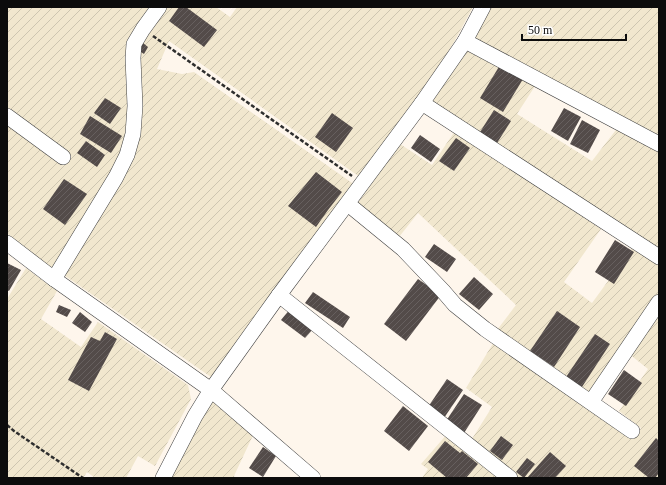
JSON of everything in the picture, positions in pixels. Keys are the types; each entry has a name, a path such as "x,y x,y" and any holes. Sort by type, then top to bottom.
{"street":[{"path":"54,279 116,177 127,156 133,134 135,106 133,58 134,44 159,7"},
{"path":"163,478 195,416 211,390 279,295 422,103 465,41 483,7"},
{"path":"465,41 659,144"},
{"path":"422,103 659,257"},
{"path":"7,116 63,157"},
{"path":"348,204 403,249 455,305 484,329 632,431"},
{"path":"7,244 211,390 313,478"},
{"path":"279,295 506,477"},
{"path":"591,402 659,302"}],"path":[{"path":"143,29 362,184"},
{"path":"7,425 83,478"}],"shaded area":[{"path":"7,7 216,7 230,17 237,7 473,7 454,42 419,99 361,178 169,41 157,69 182,74 194,72 355,185 211,377 64,275 116,168 53,273 7,233"},
{"path":"490,7 659,7 659,137 487,46 474,37"},
{"path":"466,46 537,83 517,114 592,161 619,126 659,147 659,251 431,104"},
{"path":"455,131 601,229 564,282 592,303 633,247 659,264 659,478 517,478 470,442 492,407 466,388 495,340 634,437 641,428 619,411 648,369 628,353 596,398 554,367 497,330 516,305 418,213 399,237 357,204 400,144 432,165"},
{"path":"26,268 57,291 41,319 81,347 98,322 188,385 191,399 155,466 138,456 126,478 95,478 87,472 83,478 7,478 7,299"},
{"path":"214,396 255,431 234,476 235,478 167,478"},
{"path":"448,433 504,478 422,478 428,469 421,464"}],"building":[{"path":"179,7 186,7 217,30 204,47 169,21"},
{"path":"143,43 148,47 144,54 138,50"},
{"path":"500,65 523,79 503,112 480,98"},
{"path":"105,98 121,108 110,124 94,113"},
{"path":"564,108 581,117 568,141 551,131"},
{"path":"494,110 511,121 497,143 480,132"},
{"path":"332,113 353,128 336,152 315,137"},
{"path":"90,116 122,136 111,153 80,134"},
{"path":"582,120 600,130 588,153 570,144"},
{"path":"420,135 440,149 431,162 411,148"},
{"path":"456,138 470,148 454,171 439,161"},
{"path":"86,141 105,155 97,167 77,153"},
{"path":"316,172 342,192 316,227 288,206"},
{"path":"64,179 87,194 65,225 43,209"},
{"path":"615,240 634,252 614,284 595,272"},
{"path":"434,244 456,259 447,272 425,257"},
{"path":"7,263 21,270 9,291 7,290"},
{"path":"474,277 493,294 479,310 459,294"},
{"path":"418,279 441,295 406,341 384,324"},
{"path":"313,292 350,317 343,328 305,303"},
{"path":"59,305 71,310 67,317 56,312"},
{"path":"290,309 314,328 305,338 281,320"},
{"path":"557,311 580,327 554,367 530,351"},
{"path":"80,312 92,322 85,332 72,323"},
{"path":"105,332 117,339 89,391 68,380 91,337 100,341"},
{"path":"595,334 610,344 580,390 564,380"},
{"path":"624,370 642,383 626,406 608,394"},
{"path":"447,379 463,390 444,418 428,407"},
{"path":"464,394 482,405 464,433 446,421"},
{"path":"403,406 428,426 409,451 384,431"},
{"path":"501,436 513,445 502,460 490,451"},
{"path":"656,438 659,441 659,473 655,478 649,478 634,466"},
{"path":"445,441 460,453 462,451 478,464 466,478 447,478 428,462"},
{"path":"263,447 276,456 263,477 249,468"},
{"path":"550,452 566,466 555,478 527,478"},
{"path":"527,458 535,464 524,478 516,472"}]}
